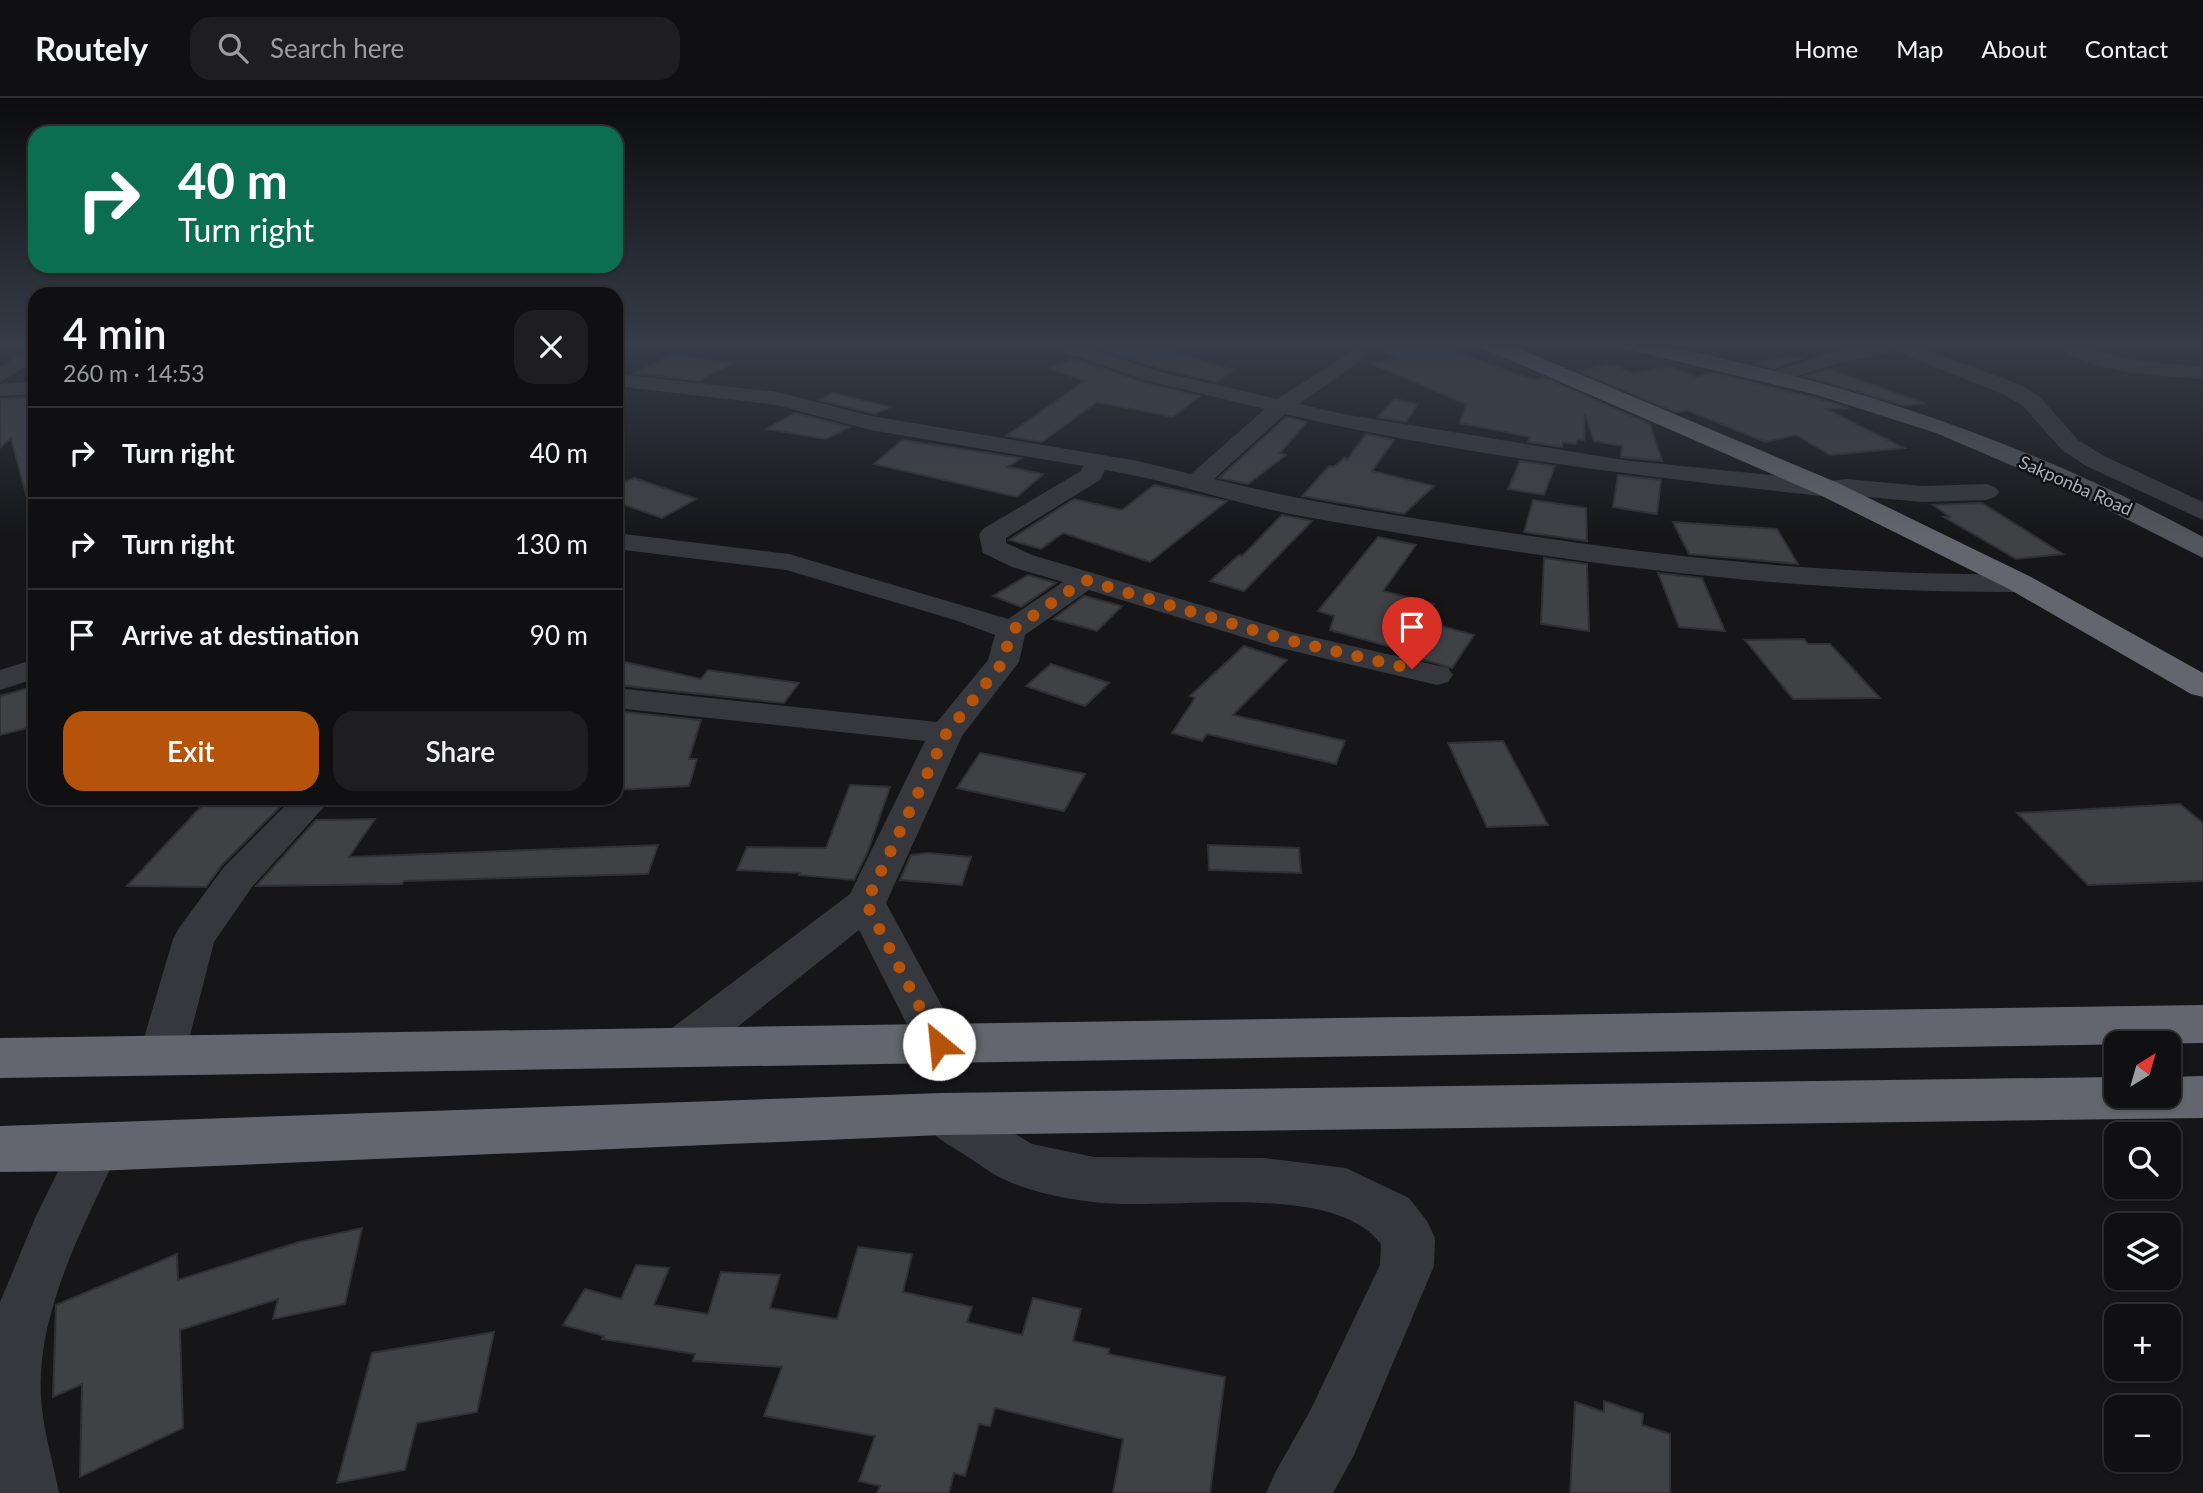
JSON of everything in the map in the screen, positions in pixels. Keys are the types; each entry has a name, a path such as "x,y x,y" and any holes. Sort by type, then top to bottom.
{"highway":[{"path":"1637,407 1829,489 2020,583 2203,687"},
{"path":"0,1058 2203,1024"},
{"path":"0,1149 95,1148 942,1114 2203,1097"}],"main road":[{"name":"Sakponba Road","path":"1871,407 1942,428 2137,512 2203,549"}],"street":[{"path":"809,407 871,423 1097,461 1198,482 1303,509 1640,562 1772,576 1918,584 2020,583"},
{"path":"1198,482 1280,407"},
{"path":"1280,407 1343,421 1623,467 1829,489 1846,487 1891,493 1986,492"},
{"path":"2036,407 2070,445 2095,461 2203,512"},
{"path":"1097,461 1091,475 992,535 993,547 1022,561 1283,639 1437,675"},
{"path":"1862,506 1891,493"},
{"path":"2137,512 2203,524"},
{"path":"623,542 789,562 966,614 1011,631"},
{"path":"680,1047 866,903 946,734 1003,662 1011,631 1085,580"},
{"path":"0,680 28,671"},
{"path":"623,699 894,726 946,734"},
{"path":"162,1055 194,939 238,877 307,805"},
{"path":"866,903 939,1044"},
{"path":"942,1114 1021,1164 1094,1180 1264,1181 1346,1191 1390,1215 1408,1238 1407,1266 1332,1433 1298,1493"},
{"path":"27,1493 10,1387 25,1312 53,1237 95,1148"}],"building":[{"path":"0,407 28,407 28,498 11,438 0,448"},
{"path":"847,407 890,407 875,414"},
{"path":"1048,407 1090,407 1042,442 1006,436"},
{"path":"1123,407 1186,407 1173,417"},
{"path":"1387,407 1416,407 1406,422 1378,417"},
{"path":"1465,407 1611,407 1650,424 1662,461 1621,457 1622,446 1594,441 1585,414 1584,440 1578,439 1576,444 1563,442 1562,447 1528,442 1530,437 1460,423"},
{"path":"1663,407 1846,407 1849,408 1826,409 1904,448 1830,455 1796,435 1765,442 1687,410 1675,412"},
{"path":"795,413 850,427 826,439 766,429"},
{"path":"1286,417 1307,422 1280,453 1286,455 1248,484 1219,478"},
{"path":"1366,434 1394,440 1372,471 1434,486 1404,514 1302,496 1329,466 1334,467 1345,457 1347,460"},
{"path":"902,440 1021,458 1008,467 1043,474 1017,497 874,464"},
{"path":"1520,461 1555,466 1544,495 1508,489"},
{"path":"1618,475 1661,480 1657,514 1613,507"},
{"path":"634,478 696,499 662,518 623,504 623,483"},
{"path":"1154,485 1227,501 1150,562 1063,533 1041,549 1009,540 1074,499 1122,510"},
{"path":"1533,500 1586,508 1587,541 1524,532"},
{"path":"1982,503 2063,554 2016,559 1944,517 1950,517 1933,505"},
{"path":"1282,515 1312,521 1244,591 1210,581 1239,555 1242,556"},
{"path":"1673,522 1777,529 1798,564 1689,554"},
{"path":"1378,537 1416,545 1383,591 1434,604 1423,621 1474,635 1452,668 1417,658 1420,655 1330,630 1334,616 1318,611"},
{"path":"1544,558 1587,564 1589,631 1541,624"},
{"path":"1658,573 1702,578 1725,631 1679,627"},
{"path":"1028,575 1056,583 1021,607 993,596"},
{"path":"1084,596 1122,606 1097,631 1053,619"},
{"path":"1804,639 1808,644 1830,644 1880,698 1793,699 1745,640"},
{"path":"1244,646 1287,660 1233,715 1345,741 1336,764 1207,734 1202,741 1172,733 1195,698 1190,696"},
{"path":"623,662 701,679 708,670 799,683 784,703 623,686"},
{"path":"1051,664 1109,683 1085,706 1026,686"},
{"path":"28,688 28,728 0,735 0,696"},
{"path":"623,712 701,720 689,759 697,759 689,786 623,790"},
{"path":"1503,741 1548,825 1487,827 1448,743"},
{"path":"980,753 1085,774 1064,811 957,788"},
{"path":"850,785 890,787 868,851 854,880 799,875 800,873 737,870 747,847 826,848"},
{"path":"2180,804 2203,823 2203,881 2088,885 2017,813"},
{"path":"202,805 282,805 222,865 206,887 127,886"},
{"path":"375,819 349,857 658,845 648,874 404,881 402,884 256,886 316,820"},
{"path":"1208,845 1299,848 1301,873 1209,870"},
{"path":"928,853 971,857 962,885 900,880 911,855"},
{"path":"362,1228 345,1304 273,1319 278,1299 180,1330 183,1428 80,1477 82,1384 53,1397 56,1305 177,1254 178,1280 299,1242"},
{"path":"858,1247 912,1254 903,1292 972,1307 967,1322 1022,1335 1033,1298 1081,1309 1073,1341 1109,1349 1108,1354 1225,1377 1210,1493 1113,1493 1123,1439 995,1408 990,1426 979,1424 965,1476 954,1473 949,1493 877,1493 880,1486 859,1481 875,1436 764,1416 782,1367 693,1361 695,1354 602,1339 604,1336 563,1325 585,1289 621,1299 636,1265 669,1268 654,1305 708,1314 721,1272 780,1275 770,1308 837,1319"},
{"path":"494,1332 477,1412 417,1423 405,1470 337,1483 372,1353"},
{"path":"1604,1401 1643,1414 1642,1425 1670,1434 1670,1493 1570,1493 1575,1402 1604,1412"}],"route":[{"path":"939,1044 866,903 946,734 1003,662 1011,631 1085,580 1283,639 1412,669"}]}
